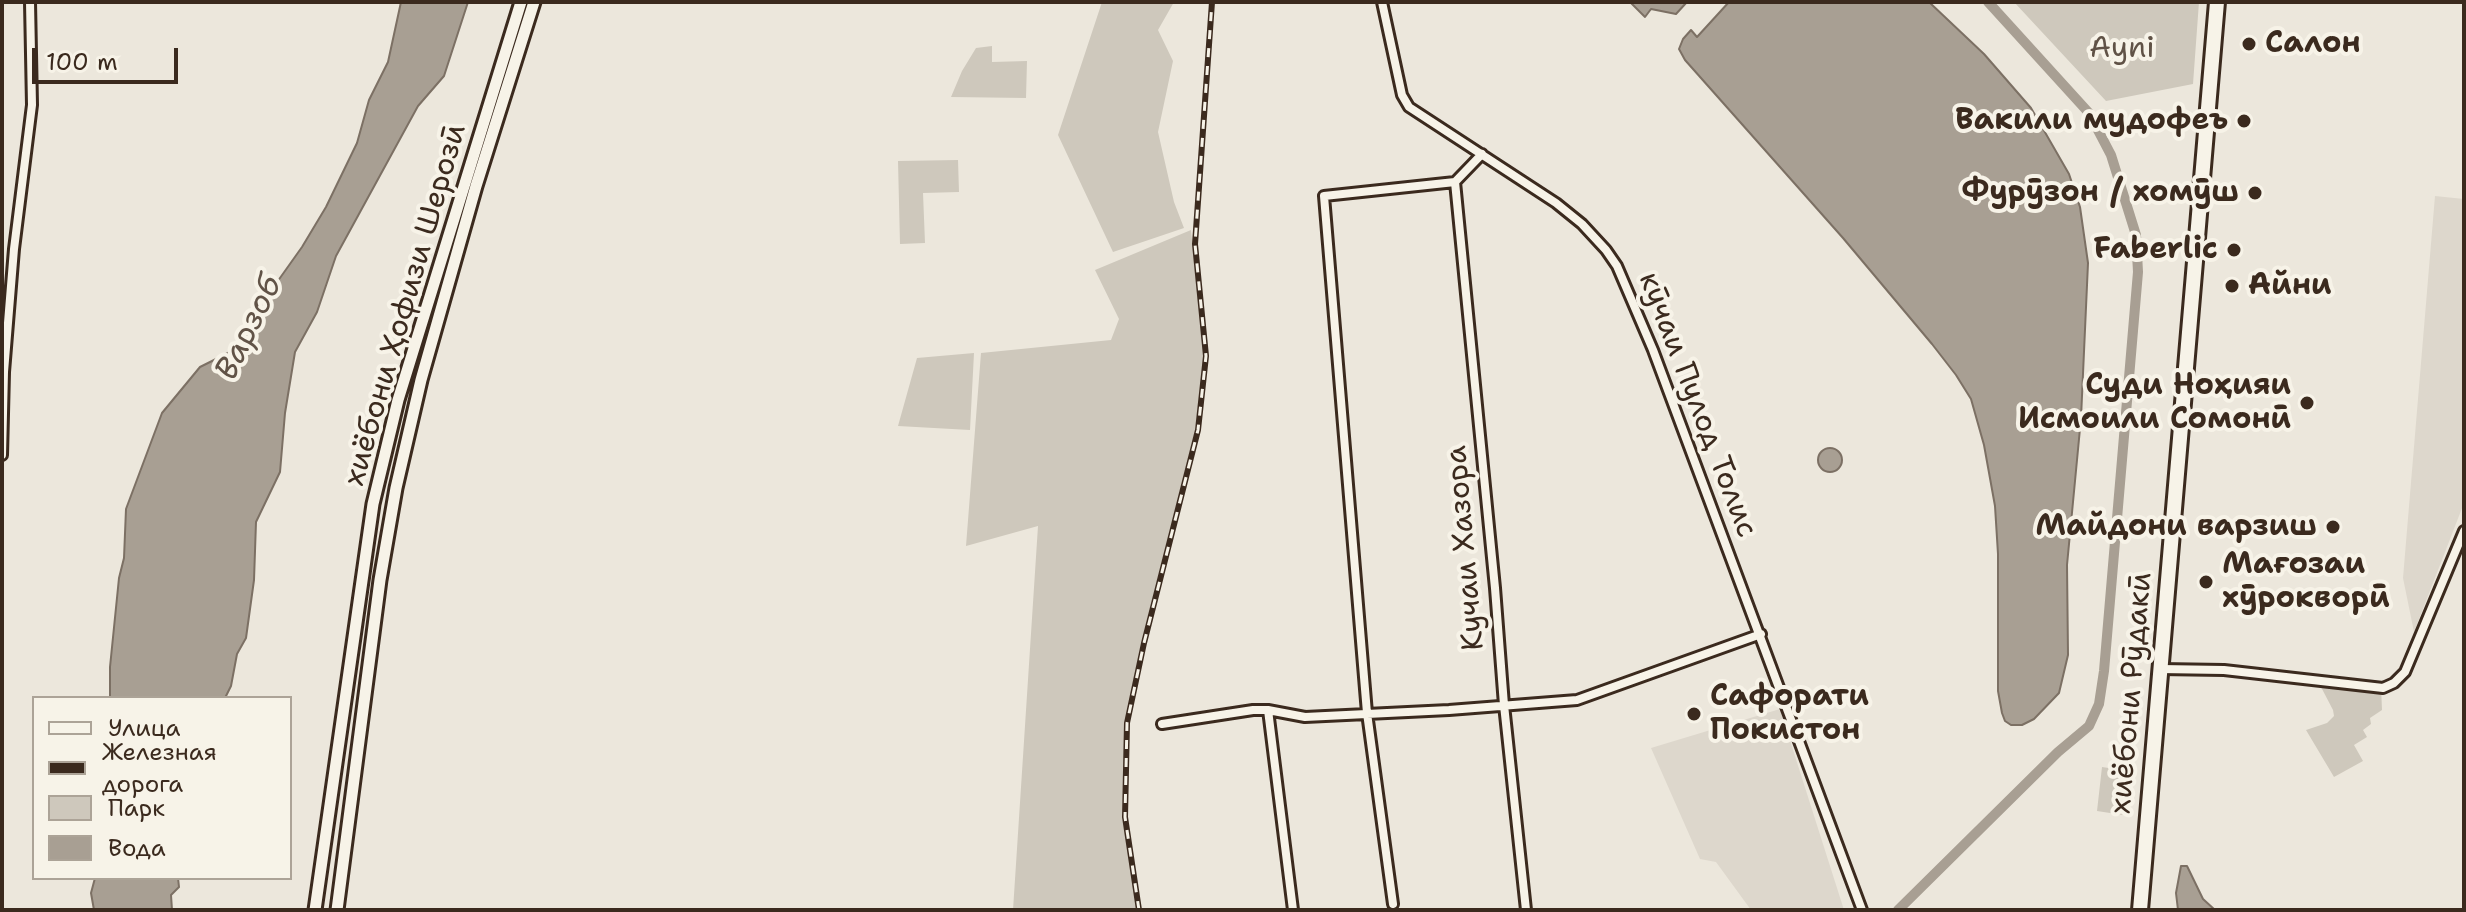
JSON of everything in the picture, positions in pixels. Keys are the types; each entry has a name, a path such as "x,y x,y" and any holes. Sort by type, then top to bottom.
{"highway":[{"name":"хиёбони Рӯдакӣ","path":"2140,910 2217,2"}],"main road":[{"name":"хиёбони Ҳофизи Шерозӣ","path":"315,910 373,504 407,370 521,2"},
{"name":"хиёбони Ҳофизи Шерозӣ","path":"337,910 380,580 396,488 421,380 476,186 534,2"}],"street":[{"path":"2,455 4,372 14,249 32,105 30,2"},
{"name":"кӯчаи Пулод Толис","path":"1382,2 1402,95 1409,107 1556,203 1582,224 1617,266 1651,346 1761,634 1861,908"},
{"path":"1393,904 1367,713 1324,196 1455,182 1482,154"},
{"name":"Кучаи Хазора","path":"1455,182 1526,910"},
{"path":"2160,669 2224,670 2383,688 2394,683 2405,672 2464,531"},
{"path":"1162,724 1244,711 1268,710 1305,717 1577,700 1761,634"},
{"path":"1268,710 1293,910"}],"shaded area":[{"path":"2435,196 2464,199 2464,503 2414,632 2403,578"},
{"path":"1780,709 1844,910 1751,910 1716,862 1700,859 1651,748"}],"green space":[{"path":"1102,2 1174,2 1158,30 1173,61 1158,132 1174,202 1184,228 1113,252 1058,135"},
{"name":"Ayni","path":"2014,2 2199,2 2193,84 2106,101"},
{"path":"992,46 992,62 1027,61 1026,98 951,97 976,48"},
{"path":"958,160 959,192 923,193 925,243 900,244 898,161"},
{"path":"1191,230 1204,357 1195,431 1141,643 1125,724 1122,818 1139,910 1013,910 1038,526 966,546 981,353 1111,340 1119,319 1095,270"},
{"path":"974,353 970,430 898,426 917,358"},
{"path":"2321,681 2381,686 2382,710 2370,718 2371,724 2363,730 2367,737 2354,745 2363,761 2334,777 2306,730 2327,723 2334,716"},
{"path":"2102,767 2128,771 2123,815 2097,811"}],"water":[{"path":"401,2 468,2 444,76 418,106 336,256 317,312 295,352 280,472 256,522 254,580 246,638 237,654 231,686 226,696 110,696 110,667 119,578 124,558 126,509 162,413 200,367 228,353 263,317 275,285 326,207 357,143 369,100 388,62"},
{"path":"1630,2 1687,2 1676,14 1651,9 1645,17"},
{"path":"1729,2 1929,2 1984,54 2031,108 2069,174 2080,207 2088,263 2081,418 2067,565 2068,655 2059,693 2034,719 2022,725 2011,725 2005,721 1998,691 1995,506 1984,445 1971,399 1932,344 1843,238 1685,60 1679,49 1683,39 1691,30 1697,37"},
{"path":"1830,448 1839,451 1842,460 1839,469 1830,472 1821,469 1818,460 1821,451"},
{"path":"2181,866 2187,866 2203,899 2215,910 2178,910 2176,893"},
{"path":"94,880 178,880 179,887 171,895 172,910 94,910 91,893"}],"waterway":[{"path":"1898,910 2058,752 2089,726 2099,704 2104,671 2138,272 2136,235 2111,155 2089,113 1988,2"}],"railway":[{"path":"1139,910 1125,817 1127,723 1198,430 1206,356 1195,244 1212,2"}],"place":[{"name":"Салон","path":"2249,44"},
{"name":"Вакили мудофеъ","path":"2244,121"},
{"name":"Фурӯзон / хомӯш","path":"2255,193"},
{"name":"Faberlic","path":"2234,250"},
{"name":"Айни","path":"2232,286"},
{"name":"Суди Ноҳияи Исмоили Сомонӣ","path":"2307,403"},
{"name":"Майдони варзиш","path":"2333,527"},
{"name":"Мағозаи хӯрокворӣ","path":"2206,582"},
{"name":"Сафорати Покистон","path":"1694,714"}],"water label":[{"name":"Варзоб","path":"250,328"}]}
